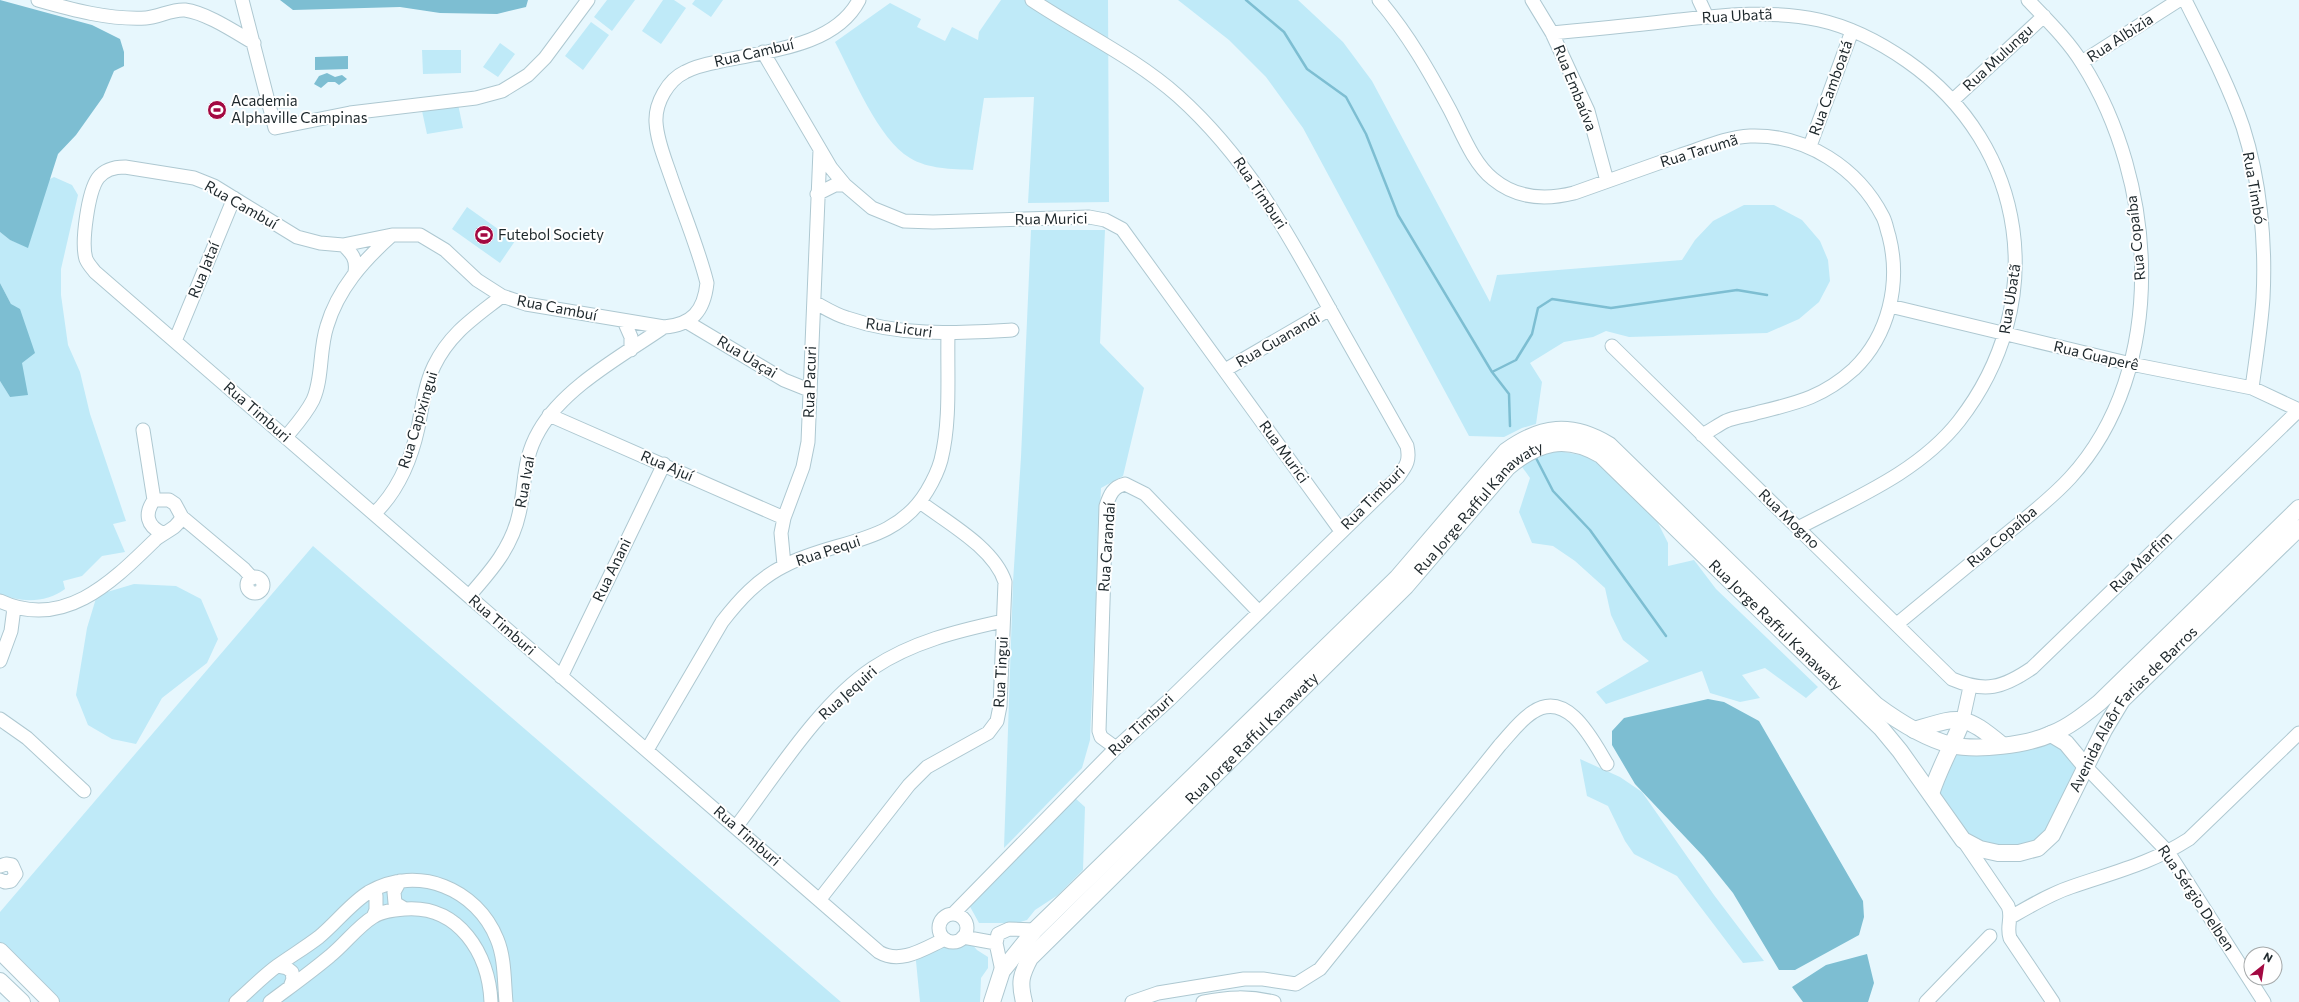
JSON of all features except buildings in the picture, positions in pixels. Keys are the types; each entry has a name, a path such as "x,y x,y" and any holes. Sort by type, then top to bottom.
{"main road":[{"name":"Rua Jorge Rafful Kanawaty","path":"1024,1002 1020,985 1023,972 1030,958 1071,905 1397,578 1506,451 1520,441 1538,433 1558,429 1577,430 1594,436 1608,444 1876,705 1914,730 1953,745"},
{"name":"Rua Jorge Rafful Kanawaty","path":"992,1002 1002,972 1017,950 1035,930 1071,905 1406,586 1508,468 1522,456 1538,447 1557,442 1572,443 1589,448 1601,455 1881,728 1900,750 1963,840"},
{"name":"Avenida Alaôr Farias de Barros","path":"1953,745 2002,745 2021,742 2051,734 2079,719 2100,702 2299,508"},
{"name":"Avenida Alaôr Farias de Barros","path":"1963,840 1980,849 1998,853 2019,853 2038,848 2052,835 2104,730 2122,700 2299,528"},
{"path":"1914,730 1950,719 1963,719 1981,727 2002,745"},
{"path":"1931,794 1940,767 1953,745 1963,719"},
{"path":"2051,734 2066,743 2086,767"},
{"path":"0,951 51,1002"},
{"path":"0,981 22,1002"}],"street":[{"path":"38,0 70,9 135,18 148,18 185,10 212,20 254,42"},
{"path":"242,0 276,128 350,113 476,98 502,91 528,75 545,58 588,0"},
{"name":"Rua Cambuí","path":"95,272 87,261 84,246 92,190 98,178 106,171 115,167 126,167 194,178 214,186 297,237 320,243 343,245 392,235 420,235 445,250 476,280 502,296 526,304 664,327 677,326 687,322 698,312 705,296 707,283 658,139 657,107 673,80 684,72 702,66 800,43 828,32 845,18 859,0"},
{"name":"Rua Timburi","path":"953,914 1116,748 1169,700 1258,611 1398,477 1410,458 1407,446 1330,309 1266,198 1241,162 1210,126 1177,95 1138,66 1032,0"},
{"name":"Rua Tarumã","path":"1379,0 1400,24 1418,53 1477,161 1493,179 1512,190 1533,196 1553,198 1607,181 1715,143 1750,136 1782,139 1810,146 1842,165 1867,191 1884,218 1891,246 1894,278 1890,306 1884,325 1873,346 1856,367 1836,384 1811,399 1726,421 1702,435"},
{"name":"Rua Embaúva","path":"1532,0 1552,33 1588,110 1607,181"},
{"path":"1699,0 1706,17"},
{"name":"Rua Copaíba","path":"1897,624 2036,510 2071,477 2098,440 2115,409 2131,364 2140,310 2142,265 2137,212 2122,151 2107,111 2082,62 2044,16 2028,0"},
{"name":"Rua Albizia","path":"2082,62 2179,0"},
{"name":"Rua Timbó","path":"2185,0 2225,78 2243,128 2256,180 2262,234 2263,297 2252,388"},
{"name":"Rua Ubatã","path":"1552,33 1746,13 1780,14 1820,20 1852,30 1889,48 1925,74 1953,100 1990,152 2006,190 2013,222 2016,258 2013,296 2006,334 1995,364 1980,390 1958,422 1930,451 1905,470 1798,528"},
{"name":"Rua Mulungu","path":"1953,100 2044,16"},
{"name":"Rua Camboatá","path":"1810,146 1852,30"},
{"name":"Rua Murici","path":"763,52 820,150 845,184 872,208 904,221 933,222 1089,217 1105,220 1122,229 1341,531"},
{"name":"Rua Pacuri","path":"784,565 781,533 784,518 799,480 808,442 820,150"},
{"path":"817,194 835,186 845,184"},
{"name":"Rua Jataí","path":"175,341 234,198"},
{"path":"286,437 303,417 313,399 319,376 321,347 327,324 355,272 392,235"},
{"path":"343,245 353,254 356,263 355,272"},
{"name":"Rua Timburi","path":"95,272 561,677 886,956 897,958 946,939"},
{"name":"Rua Capixingui","path":"374,514 394,492 417,430 426,388 434,366 445,347 464,324 502,296"},
{"name":"Rua Licuri","path":"814,302 846,318 882,328 916,333 948,334 1012,330"},
{"name":"Rua Guaperê","path":"1890,306 2131,364 2252,388 2299,410"},
{"name":"Rua Guanandi","path":"1225,370 1330,309"},
{"path":"624,321 631,337 631,350"},
{"name":"Rua Uaçai","path":"687,322 784,380 809,390"},
{"name":"Rua Ivaí","path":"469,596 497,563 512,536 519,514 524,469 534,442 549,415 562,400 582,384 664,327"},
{"name":"Rua Pequi","path":"647,750 722,622 736,603 753,587 784,565 886,531 904,518 920,502 933,482 941,461 946,432 948,334"},
{"name":"Rua Mogno","path":"1612,346 1952,679 1970,687"},
{"name":"Rua Marfim","path":"1970,687 1992,687 2014,680 2032,668 2299,410"},
{"name":"Rua Ajuí","path":"549,415 664,464 784,518"},
{"path":"143,430 154,500 149,507 148,519 155,530 162,533"},
{"name":"Rua Anani","path":"561,677 664,464"},
{"name":"Rua Carandaí","path":"1116,748 1101,737 1099,731 1106,506 1109,496 1116,487 1125,484 1135,487 1145,494 1258,611"},
{"path":"154,500 161,499 175,504 182,517 244,569 252,578"},
{"name":"Rua Tingui","path":"820,899 909,785 927,767 988,733 997,721 1000,706 1005,582 1001,569 991,557 920,502"},
{"path":"0,601 14,608 62,608 81,601 122,572 162,533 175,528 182,517"},
{"path":"0,661 11,631 14,608"},
{"name":"Rua Jequiri","path":"736,827 813,726 838,698 872,669 912,647 955,631 1003,621"},
{"path":"1963,719 1970,687"},
{"path":"1132,1002 1158,993 1244,980 1263,979 1296,984 1320,969 1500,745 1520,722 1534,711 1547,706 1557,708 1569,714 1588,733 1607,764"},
{"path":"0,719 27,738 84,791"},
{"path":"2011,917 2070,887 2135,867 2168,852 2189,839 2299,733"},
{"name":"Rua Sérgio Delben","path":"2086,767 2168,852 2264,1002"},
{"path":"1963,840 2001,898 2008,906 2011,917 2007,930 2010,938 2053,1002"},
{"path":"0,865 12,865 16,874 11,881 5,882 0,880"},
{"path":"236,1002 277,966 319,937 369,892 400,881 420,880 440,883 462,894 488,920 502,954 506,1002"},
{"path":"400,881 394,898 395,903 405,909"},
{"path":"369,892 376,896 377,904 373,917"},
{"path":"270,1002 331,956 373,917 389,911 405,909 430,911 458,927 469,937 487,971 491,1002"},
{"path":"915,952 945,916 953,914 965,921 964,933 954,941 946,939 940,932 940,923"},
{"path":"469,937 480,939 492,928"},
{"path":"997,939 1009,929 1035,930"},
{"path":"964,933 997,939"},
{"path":"1926,1002 1990,936"},
{"path":"997,939 1002,972"},
{"path":"482,960 491,950 497,950 502,954"},
{"path":"277,966 287,968 292,972 293,979 290,987"},
{"path":"250,1002 251,989"},
{"path":"1203,1002 1232,997 1257,998 1274,1002"}],"shaded area":[{"path":"0,0 92,25 120,39 124,52 124,66 114,71 103,97 76,135 58,154 28,248 10,240 0,232"},
{"path":"280,0 528,0 526,7 497,14 440,13 400,7 293,10"},
{"path":"607,0 635,0 612,31 594,17"},
{"path":"663,0 674,0 686,8 661,44 642,31"},
{"path":"695,0 723,0 711,17 692,4"},
{"path":"1001,0 1108,0 1109,202 1028,203 1034,97 984,98 973,170 949,169 932,166 917,162 910,158 898,149 887,137 877,122 858,89 835,42 890,3 921,19 917,27 945,41 952,27 978,40 979,32"},
{"path":"1178,0 1298,0 1343,42 1372,81 1490,302 1497,275 1682,260 1695,240 1713,221 1744,205 1774,205 1802,220 1820,241 1828,260 1830,281 1819,302 1799,319 1767,333 1629,337 1606,331 1593,337 1564,342 1530,363 1542,382 1536,424 1522,428 1504,437 1469,436 1303,128 1266,77 1229,40"},
{"path":"591,22 609,35 583,70 565,56"},
{"path":"500,43 515,54 498,77 483,67"},
{"path":"422,50 461,50 461,73 423,74"},
{"path":"348,56 348,69 315,70 315,57"},
{"path":"327,73 335,77 342,75 347,79 339,85 335,82 328,82 321,88 314,84 319,76"},
{"path":"458,104 463,128 427,134 422,111"},
{"path":"54,177 72,185 78,195 61,269 61,295 68,345 80,372 90,414 126,521 113,524 125,552 102,556 82,576 63,581 65,589 58,594 42,599 25,600 0,594 0,381 10,397 11,304 0,283 0,232 10,240 28,247 48,180"},
{"name":"Futebol Society","path":"467,207 515,241 500,263 452,229"},
{"path":"1031,230 1105,230 1100,343 1144,388 1123,476 1101,488 1090,740 1082,768 1004,848 1013,582 1021,457"},
{"path":"0,283 11,304 20,309 35,353 22,363 28,395 10,397 0,381"},
{"path":"1553,450 1586,456 1616,475 1658,523 1668,543 1668,566 1694,560 1716,589 1818,687 1806,698 1765,668 1742,675 1760,698 1740,702 1710,693 1702,671 1606,704 1596,692 1649,661 1623,640 1611,615 1605,588 1575,561 1553,546 1532,543 1519,512 1530,478 1520,464"},
{"path":"313,546 841,1002 60,1002 0,949 0,912"},
{"path":"134,584 176,586 201,599 218,639 207,663 162,698 136,744 112,739 88,725 76,695 87,628 97,595"},
{"path":"1708,699 1724,702 1759,721 1863,901 1864,917 1859,935 1795,970 1779,970 1733,893 1704,857 1635,784 1612,745 1612,731 1624,718"},
{"path":"2045,742 2055,743 2072,757 2075,768 2073,781 2049,830 2030,846 1995,849 1965,834 1939,799 1941,772 1946,762 1958,753"},
{"path":"1580,759 1620,777 1642,792 1714,895 1764,961 1743,963 1677,876 1634,854 1625,841 1608,806 1587,796"},
{"path":"1075,798 1085,807 1083,870 1058,895 1035,910 1027,920 1017,923 979,923 968,903"},
{"path":"970,942 977,950 988,957 988,968 981,978 980,1002 920,1002 915,951 943,943"},
{"path":"1867,954 1874,983 1868,1002 1803,1002 1792,987 1826,965"}],"waterway":[{"path":"1246,0 1284,32 1307,69 1346,97 1366,134 1398,215 1492,372 1509,394 1510,426"},
{"path":"1492,372 1516,360 1532,334 1538,308 1552,299 1611,308 1737,290 1767,295"},
{"path":"1535,456 1553,491 1590,530 1666,636"}],"place":[{"name":"Academia Alphaville Campinas","path":"217,110"},
{"name":"Futebol Society","path":"484,235"}]}
